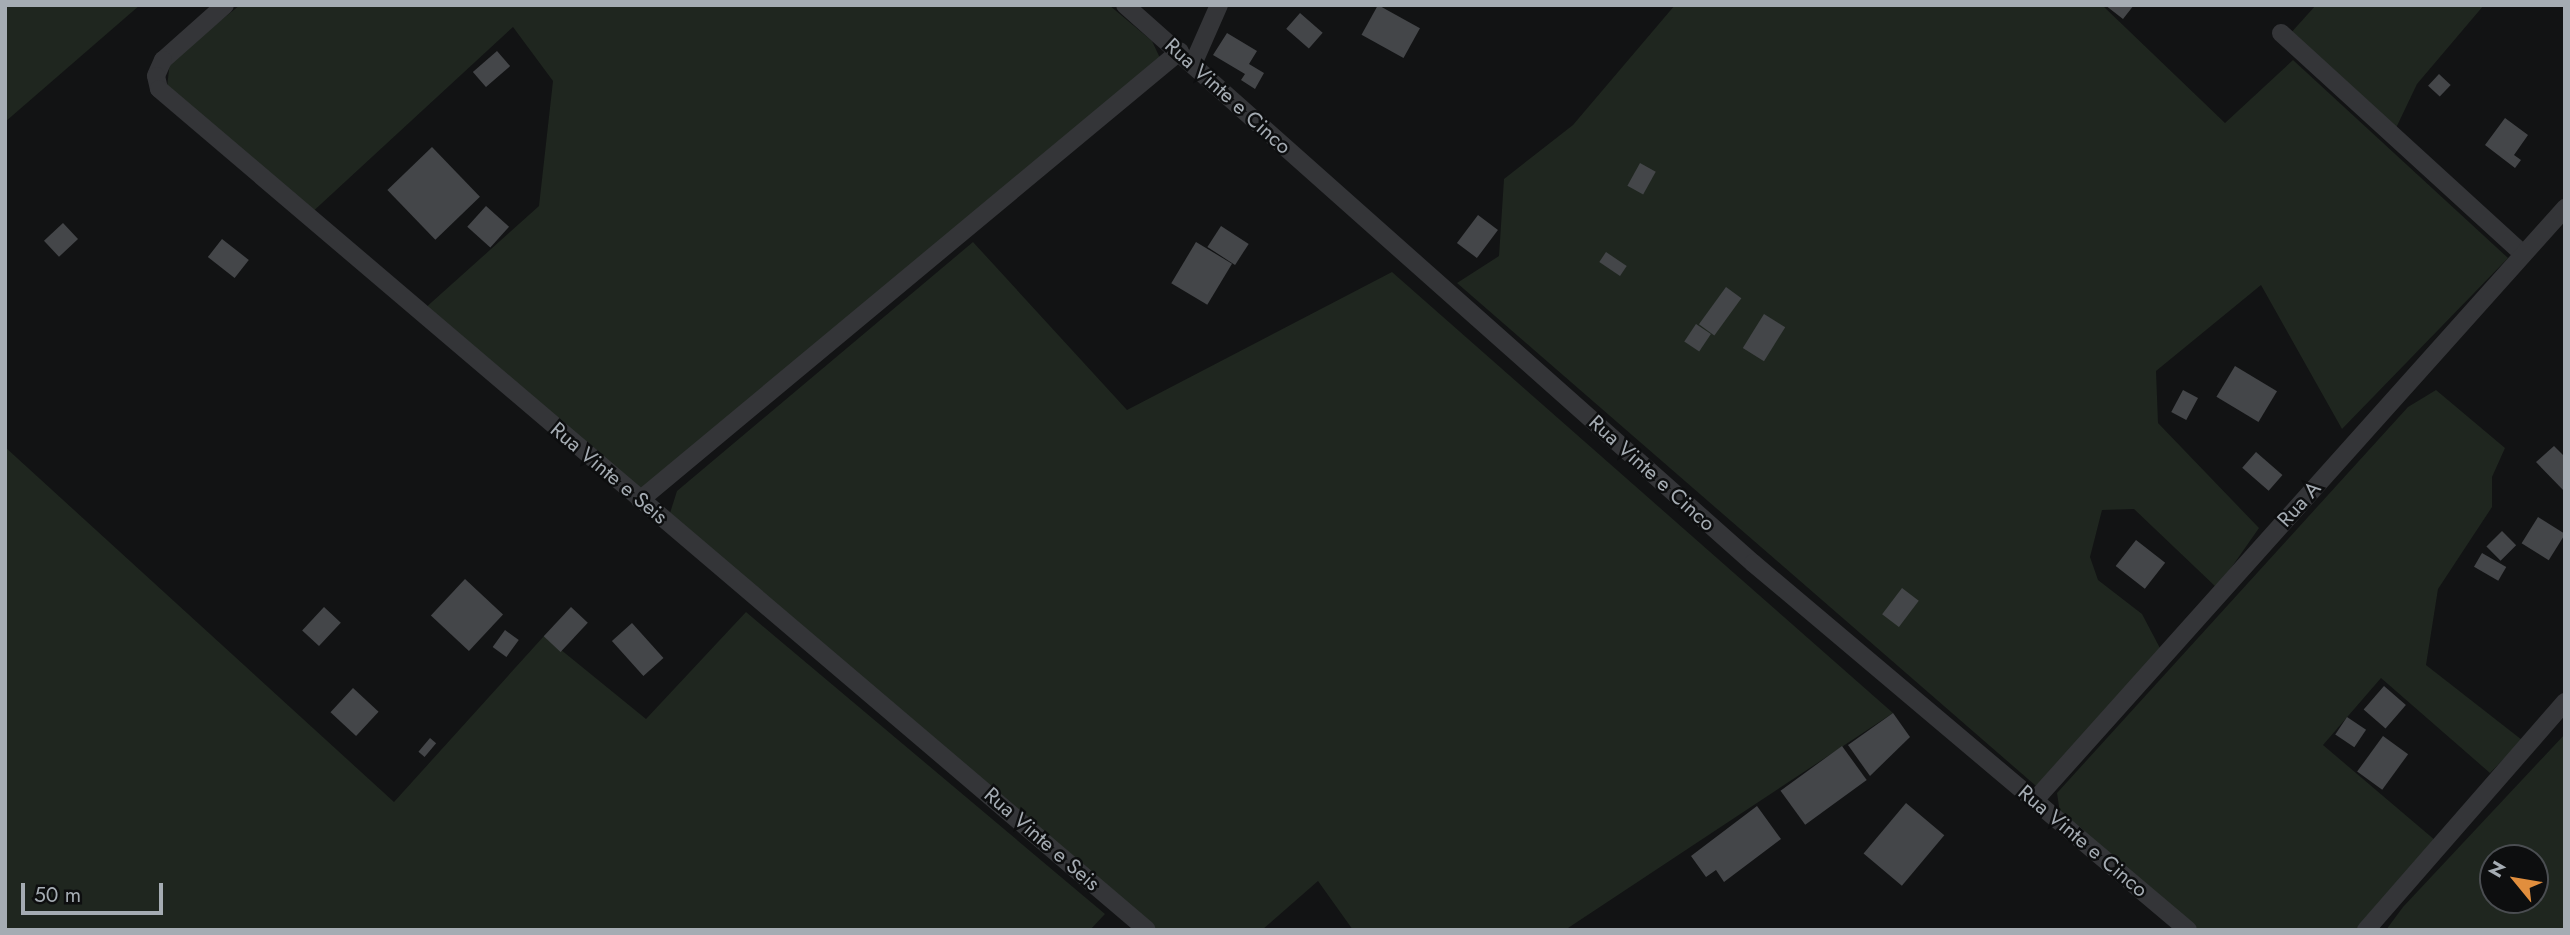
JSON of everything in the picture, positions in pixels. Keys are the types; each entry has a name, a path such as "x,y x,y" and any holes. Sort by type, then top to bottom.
{"street":[{"name":"Rua Vinte e Seis","path":"225,5 163,60 156,76 159,89 1147,930"},
{"name":"Rua Vinte e Cinco","path":"1125,5 1753,563 2188,930"},
{"path":"640,500 1186,57 1219,5"},
{"path":"2281,33 2523,254"},
{"name":"Rua A","path":"2035,800 2565,208"},
{"path":"2366,930 2565,702"}],"shaded area":[{"path":"5,5 140,5 5,122"},
{"path":"240,5 1109,5 1152,41 1160,58 644,493 423,310 539,206 553,81 513,27 308,216 167,87 170,61"},
{"path":"1675,5 2102,5 2225,123 2293,60 2508,258 2342,429 2261,285 2156,371 2158,423 2259,528 2217,588 2134,509 2102,510 2090,557 2098,580 2142,614 2161,650 2036,786 1457,283 1499,256 1504,179 1573,125"},
{"path":"2316,5 2484,5 2417,84 2396,128 2289,35"},
{"path":"973,242 1127,410 1392,272 1893,713 1565,930 1353,930 1318,881 1262,930 1150,930 670,513 677,491"},
{"path":"2436,390 2505,448 2492,477 2492,507 2438,589 2426,665 2522,740 2490,773 2381,678 2323,745 2436,841 2360,930 2198,930 2060,813 2057,793 2408,407"},
{"path":"5,447 394,802 544,636 646,719 746,612 1105,914 1090,930 5,930"},
{"path":"2565,734 2565,930 2386,930 2403,907"}],"building":[{"path":"1378,5 1420,28 1403,58 1362,35"},
{"path":"2105,5 2134,5 2123,19"},
{"path":"1300,13 1323,33 1309,49 1286,29"},
{"path":"1227,33 1257,51 1249,64 1264,73 1255,89 1241,80 1245,74 1213,55"},
{"path":"497,51 510,66 486,87 473,72"},
{"path":"2439,74 2451,85 2440,97 2428,86"},
{"path":"2505,118 2528,135 2514,155 2521,160 2515,168 2485,145"},
{"path":"432,147 480,197 435,240 387,190"},
{"path":"1640,163 1656,172 1643,194 1627,186"},
{"path":"486,206 509,227 490,248 467,227"},
{"path":"1478,215 1498,230 1477,258 1457,243"},
{"path":"63,223 78,239 59,257 44,241"},
{"path":"1221,226 1249,244 1235,265 1207,247"},
{"path":"222,239 249,260 235,278 208,257"},
{"path":"1196,242 1232,264 1207,305 1171,283"},
{"path":"1606,252 1627,266 1620,276 1599,262"},
{"path":"1726,287 1741,298 1714,335 1699,324"},
{"path":"1764,314 1785,327 1764,361 1743,348"},
{"path":"1696,324 1711,334 1699,351 1684,341"},
{"path":"2235,366 2277,391 2258,422 2216,397"},
{"path":"2183,390 2198,398 2186,420 2171,412"},
{"path":"2554,446 2565,457 2565,492 2536,462"},
{"path":"2256,452 2282,475 2269,491 2242,468"},
{"path":"2538,517 2565,534 2549,560 2522,543"},
{"path":"2502,531 2516,545 2501,561 2486,547"},
{"path":"2136,540 2165,563 2145,589 2116,566"},
{"path":"2482,553 2506,567 2498,581 2474,567"},
{"path":"465,579 503,614 469,651 431,616"},
{"path":"1902,588 1919,601 1899,627 1882,614"},
{"path":"324,607 341,623 319,646 302,630"},
{"path":"571,607 588,623 561,652 544,636"},
{"path":"632,623 663,658 643,676 612,641"},
{"path":"505,630 519,640 506,657 493,647"},
{"path":"2384,686 2406,705 2386,728 2364,709"},
{"path":"353,688 379,712 356,736 330,712"},
{"path":"1893,713 1910,737 1870,776 1848,745"},
{"path":"2347,717 2366,730 2354,747 2335,734"},
{"path":"2383,736 2408,754 2382,790 2357,772"},
{"path":"430,738 436,743 425,757 418,752"},
{"path":"1842,746 1867,780 1805,825 1781,791"},
{"path":"1906,803 1944,835 1902,886 1864,854"},
{"path":"1757,806 1781,839 1724,882 1716,870 1706,877 1691,856"}]}
